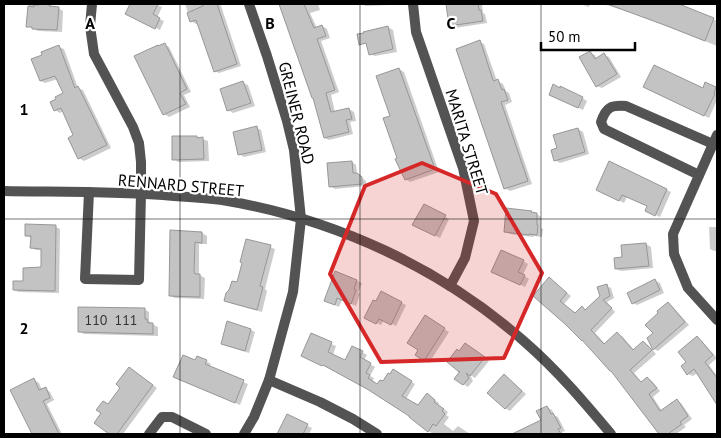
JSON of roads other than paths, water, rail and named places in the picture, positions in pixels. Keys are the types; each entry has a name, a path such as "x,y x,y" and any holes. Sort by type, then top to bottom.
{"street":[{"path":"89,192 85,279 139,280 141,162 139,143 133,127 94,54 90,26 92,4"},
{"name":"GREINER ROAD","path":"244,434 254,417 269,380 293,292 301,218 293,143 249,4"},
{"name":"MARITA STREET","path":"413,4 416,32 463,168 474,221 465,258 450,286"},
{"path":"699,175 604,129 601,122 605,111 615,105 626,106 715,139 673,234 674,254 688,288 717,320"},
{"name":"RENNARD STREET","path":"4,191 141,193 222,200 301,218 339,232 406,261 450,286 496,318 525,342 569,385 611,434"},
{"path":"269,380 320,402 377,434"},
{"path":"149,434 162,417 172,416 206,434"}]}
